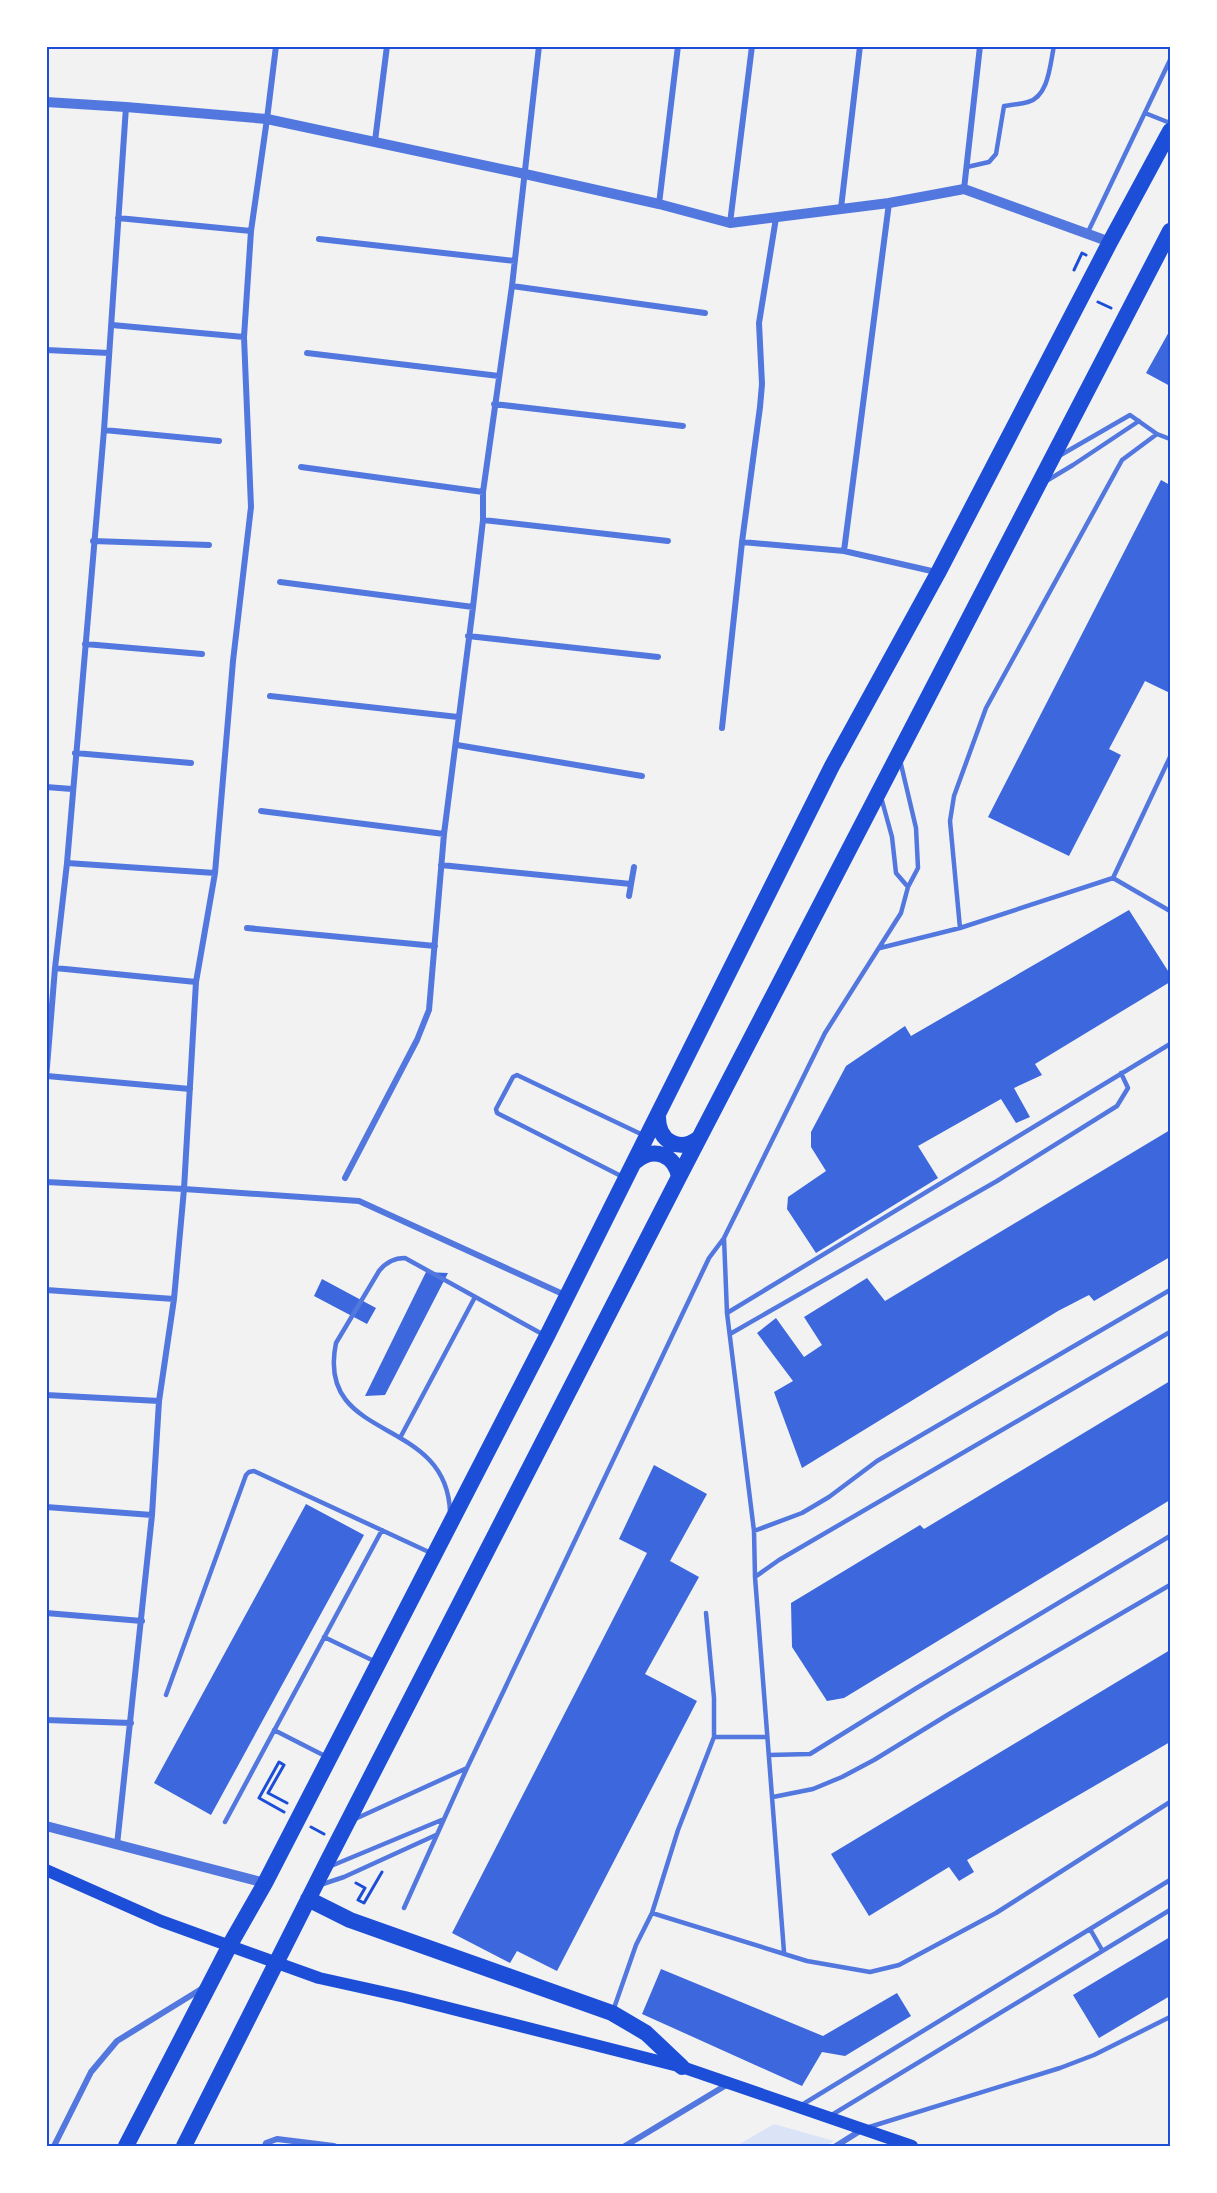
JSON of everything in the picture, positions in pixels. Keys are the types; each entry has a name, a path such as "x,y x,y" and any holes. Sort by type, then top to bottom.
{"highway":[{"path":"126,2146 302,1812 567,1297 832,766 938,573 1170,131"},
{"path":"183,2146 699,1138 1170,231"},
{"path":"658,1117 660,1132 671,1143 686,1145 699,1138"},
{"path":"636,1161 649,1153 663,1154 674,1163 679,1177"},
{"path":"311,1893 350,1920 612,2013 646,2033 682,2067"}],"main road":[{"path":"46,1870 160,1921 319,1978 682,2067 912,2146"}],"street":[{"path":"117,1846 142,1621 152,1515 159,1401 174,1299 196,982 215,873 233,661 250,507 244,337 251,231 276,46"},
{"path":"375,141 387,46"},
{"path":"345,1178 429,1010 444,834 457,745 458,717 483,520 483,492 512,286 539,46"},
{"path":"659,204 678,46"},
{"path":"730,223 752,46"},
{"path":"841,208 860,46"},
{"path":"964,189 980,46"},
{"path":"46,102 267,119 659,204 730,223 889,203 964,189 1110,242"},
{"path":"126,107 104,430 47,1078 190,1089"},
{"path":"844,551 889,203"},
{"path":"118,218 251,231"},
{"path":"722,728 742,542 760,407 762,384 759,323 776,218"},
{"path":"319,239 515,261"},
{"path":"512,286 705,313"},
{"path":"111,326 244,337"},
{"path":"46,350 109,353"},
{"path":"307,353 499,376"},
{"path":"494,404 683,426"},
{"path":"104,430 219,441"},
{"path":"301,467 483,492"},
{"path":"483,520 668,541"},
{"path":"93,541 209,545"},
{"path":"742,542 844,551 938,573"},
{"path":"280,582 473,607"},
{"path":"468,636 658,657"},
{"path":"86,644 202,654"},
{"path":"270,696 458,717"},
{"path":"457,745 642,776"},
{"path":"75,753 191,763"},
{"path":"46,787 72,789"},
{"path":"261,811 444,834"},
{"path":"67,863 215,873"},
{"path":"441,865 631,884"},
{"path":"629,896 634,867"},
{"path":"247,928 435,946"},
{"path":"55,968 196,982"},
{"path":"46,1182 359,1201 567,1297"},
{"path":"46,1290 174,1299"},
{"path":"46,1395 159,1401"},
{"path":"46,1507 152,1515"},
{"path":"46,1613 142,1621"},
{"path":"46,1720 131,1723"},
{"path":"46,1826 265,1883"},
{"path":"54,2146 91,2072 117,2042 209,1985"},
{"path":"625,2146 728,2084"},
{"path":"836,2146 864,2128"},
{"path":"265,2145 277,2139 334,2146"}],"lane":[{"path":"967,167 989,162 996,154 1004,106 1031,102 1040,94 1047,80 1054,46"},
{"path":"1087,234 1170,60"},
{"path":"1145,113 1170,123"},
{"path":"1052,460 1130,415 1157,434 1170,439"},
{"path":"1038,485 1073,465 1139,421"},
{"path":"960,928 950,821 954,796 986,708 1122,460 1157,434"},
{"path":"404,1908 466,1768 709,1258 724,1238 825,1033 901,913 908,887 918,868 916,828 899,754"},
{"path":"880,948 960,928 1113,878 1170,757"},
{"path":"879,792 892,837 896,873 908,887"},
{"path":"1113,878 1170,911"},
{"path":"727,1313 1170,1044"},
{"path":"730,1334 997,1181 1117,1106 1128,1088 1121,1073"},
{"path":"627,1179 497,1113 496,1109 513,1077 517,1075 648,1137"},
{"path":"724,1238 727,1313 754,1531 755,1577 784,1952"},
{"path":"449,1526 448,1492 438,1469 419,1449 363,1417 346,1401 340,1390 334,1367 336,1343 378,1271 393,1259 405,1258 547,1336"},
{"path":"754,1531 802,1513 829,1497 877,1461 1170,1290"},
{"path":"400,1438 475,1297"},
{"path":"755,1577 779,1560 1170,1332"},
{"path":"166,1695 249,1472 254,1471 434,1554"},
{"path":"225,1822 382,1530"},
{"path":"769,1755 810,1754 1170,1536"},
{"path":"773,1797 813,1789 874,1760 1170,1585"},
{"path":"612,2013 636,1945 652,1913 678,1830 714,1737 714,1698 706,1613"},
{"path":"324,1637 379,1663"},
{"path":"274,1730 330,1758"},
{"path":"714,1737 767,1737"},
{"path":"349,1822 466,1768"},
{"path":"652,1913 807,1961 870,1972 899,1965 996,1913 1170,1802"},
{"path":"325,1866 444,1819"},
{"path":"311,1893 437,1835"},
{"path":"798,2107 1170,1880"},
{"path":"828,2117 1170,1910"},
{"path":"1090,1929 1102,1950"},
{"path":"864,2128 1060,2068 1094,2055 1170,2017"}],"path":[{"path":"1097,302 1118,311"},
{"path":"259,1798 279,1762 284,1765 268,1793 302,1812"},
{"path":"364,1888 358,1900 364,1903 384,1867"}],"shaded area":[{"path":"774,2124 834,2141 825,2146 736,2146"}],"building":[{"path":"1170,330 1170,386 1146,373"},
{"path":"1161,480 1170,485 1170,693 1145,681 1109,749 1121,755 1069,856 988,817"},
{"path":"1129,910 1170,974 1170,982 1035,1064 1042,1075 1014,1088 1030,1117 1016,1123 1001,1099 918,1146 938,1178 816,1253 787,1209 788,1197 826,1171 811,1147 811,1132 846,1066 905,1026 911,1036"},
{"path":"1170,1130 1170,1257 1094,1301 1089,1295 1058,1311 802,1468 774,1392 793,1381 757,1333 776,1318 804,1357 822,1345 804,1317 867,1278 885,1301"},
{"path":"426,1272 448,1273 385,1395 365,1396"},
{"path":"322,1279 376,1308 367,1324 314,1296"},
{"path":"1170,1381 1170,1500 844,1698 827,1701 792,1647 791,1603 920,1525 924,1529"},
{"path":"654,1465 707,1494 670,1561 699,1577 645,1674 697,1701 557,1971 517,1951 510,1963 452,1933 647,1553 619,1539"},
{"path":"306,1504 364,1535 211,1815 154,1783"},
{"path":"1170,1650 1170,1742 967,1860 974,1872 959,1881 949,1867 869,1916 831,1854"},
{"path":"1170,1937 1170,1996 1099,2038 1073,1995"},
{"path":"661,1969 823,2036 897,1993 911,2016 845,2056 822,2052 802,2086 642,2014"}]}
